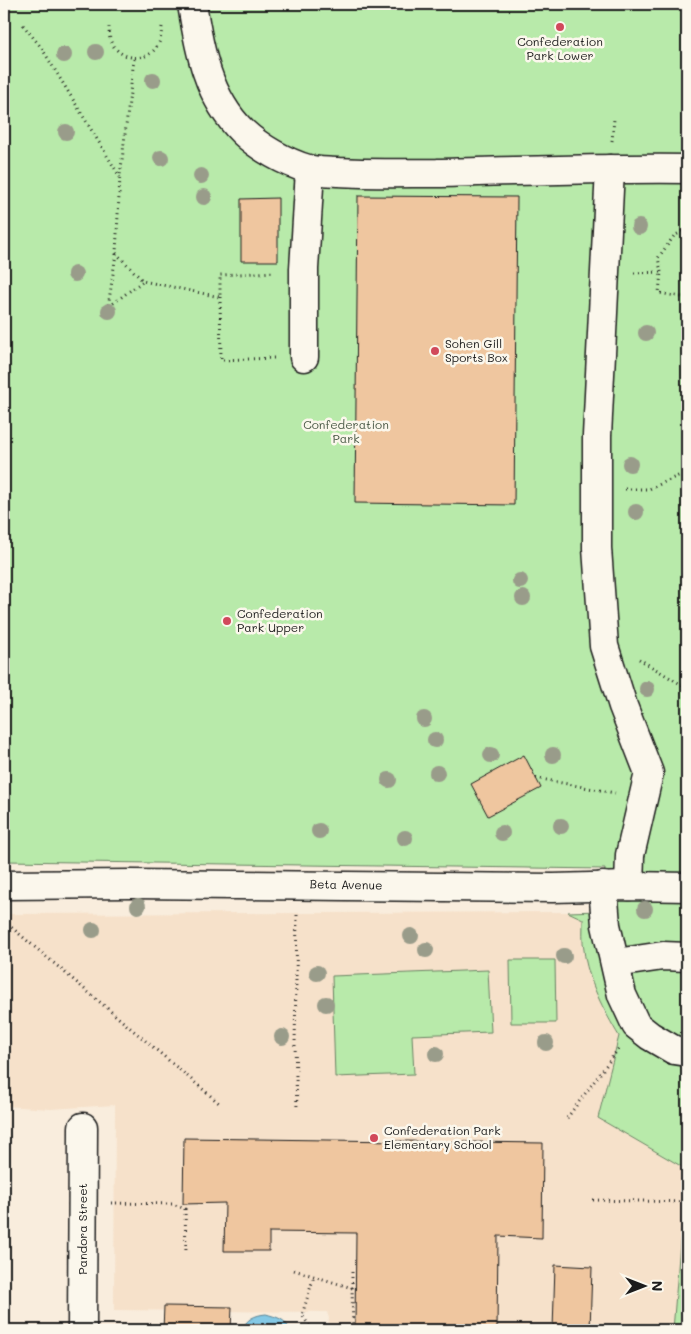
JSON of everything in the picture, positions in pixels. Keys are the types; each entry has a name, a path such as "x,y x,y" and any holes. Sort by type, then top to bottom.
{"street":[{"path":"192,4 204,65 216,97 242,131 262,147 310,170 376,174 610,168 687,169"},
{"path":"610,168 597,436 597,548 604,646 623,706 649,773 630,855 616,886 606,925 622,995 636,1025 674,1050 687,1052"},
{"path":"304,357 304,269 310,170"},
{"name":"Beta Avenue","path":"4,885 297,884 553,888 616,886 687,887"},
{"path":"616,964 663,956 687,957"},
{"name":"Pandora Street","path":"82,1330 83,1127"}],"path":[{"path":"23,25 46,54 120,178"},
{"path":"109,27 110,39 115,47 134,59 151,54 157,48 162,27"},
{"path":"134,59 120,178 116,254 108,306 144,281"},
{"path":"687,230 674,236 658,258 661,272 659,293 687,298"},
{"path":"116,254 144,281 220,297"},
{"path":"304,269 220,275 221,360 304,357"},
{"path":"606,272 661,272"},
{"path":"649,489 687,472"},
{"path":"604,646 636,658 687,688"},
{"path":"536,778 643,799"},
{"path":"297,884 295,1045 297,1109"},
{"path":"4,921 218,1103"},
{"path":"567,1118 636,1025"},
{"path":"593,1200 687,1202"},
{"path":"83,1203 173,1204 185,1209 186,1253"},
{"path":"294,1270 352,1288"},
{"path":"353,1330 352,1271 356,1271"},
{"path":"312,1330 302,1315 314,1276"}],"shaded area":[{"name":"Confederation Park Elementary School","path":"568,912 583,919 583,949 604,1012 619,1036 598,1118 686,1169 673,1330 328,1330 329,1318 327,1312 114,1310 115,1105 51,1109 4,1106 4,914"}],"green space":[{"name":"Confederation Park","path":"4,4 687,4 687,1330 673,1330 686,1169 598,1118 619,1036 592,983 583,946 583,919 568,912 599,911 605,869 4,861"},
{"path":"510,960 555,960 556,1023 511,1023"},
{"path":"488,970 491,1032 412,1035 414,1074 335,1077 332,976"}],"water":[{"path":"266,1314 277,1317 286,1323 289,1330 242,1330 251,1318"}],"building":[{"name":"Sohen Gill Sports Box","path":"358,196 517,197 514,505 355,503"},
{"path":"278,198 278,261 241,261 241,199"},
{"path":"524,755 541,788 488,816 471,784"},
{"path":"184,1138 543,1143 542,1238 498,1236 497,1330 364,1330 355,1328 356,1233 269,1232 269,1251 224,1251 225,1203 183,1204"},
{"path":"555,1265 592,1267 590,1330 553,1330"},
{"path":"164,1306 232,1307 231,1330 163,1330"}],"place":[{"name":"Confederation Park Lower","path":"560,27"},
{"name":"Sohen Gill Sports Box","path":"435,351"},
{"name":"Confederation Park Upper","path":"227,621"},
{"name":"Confederation Park Elementary School","path":"374,1138"}]}
